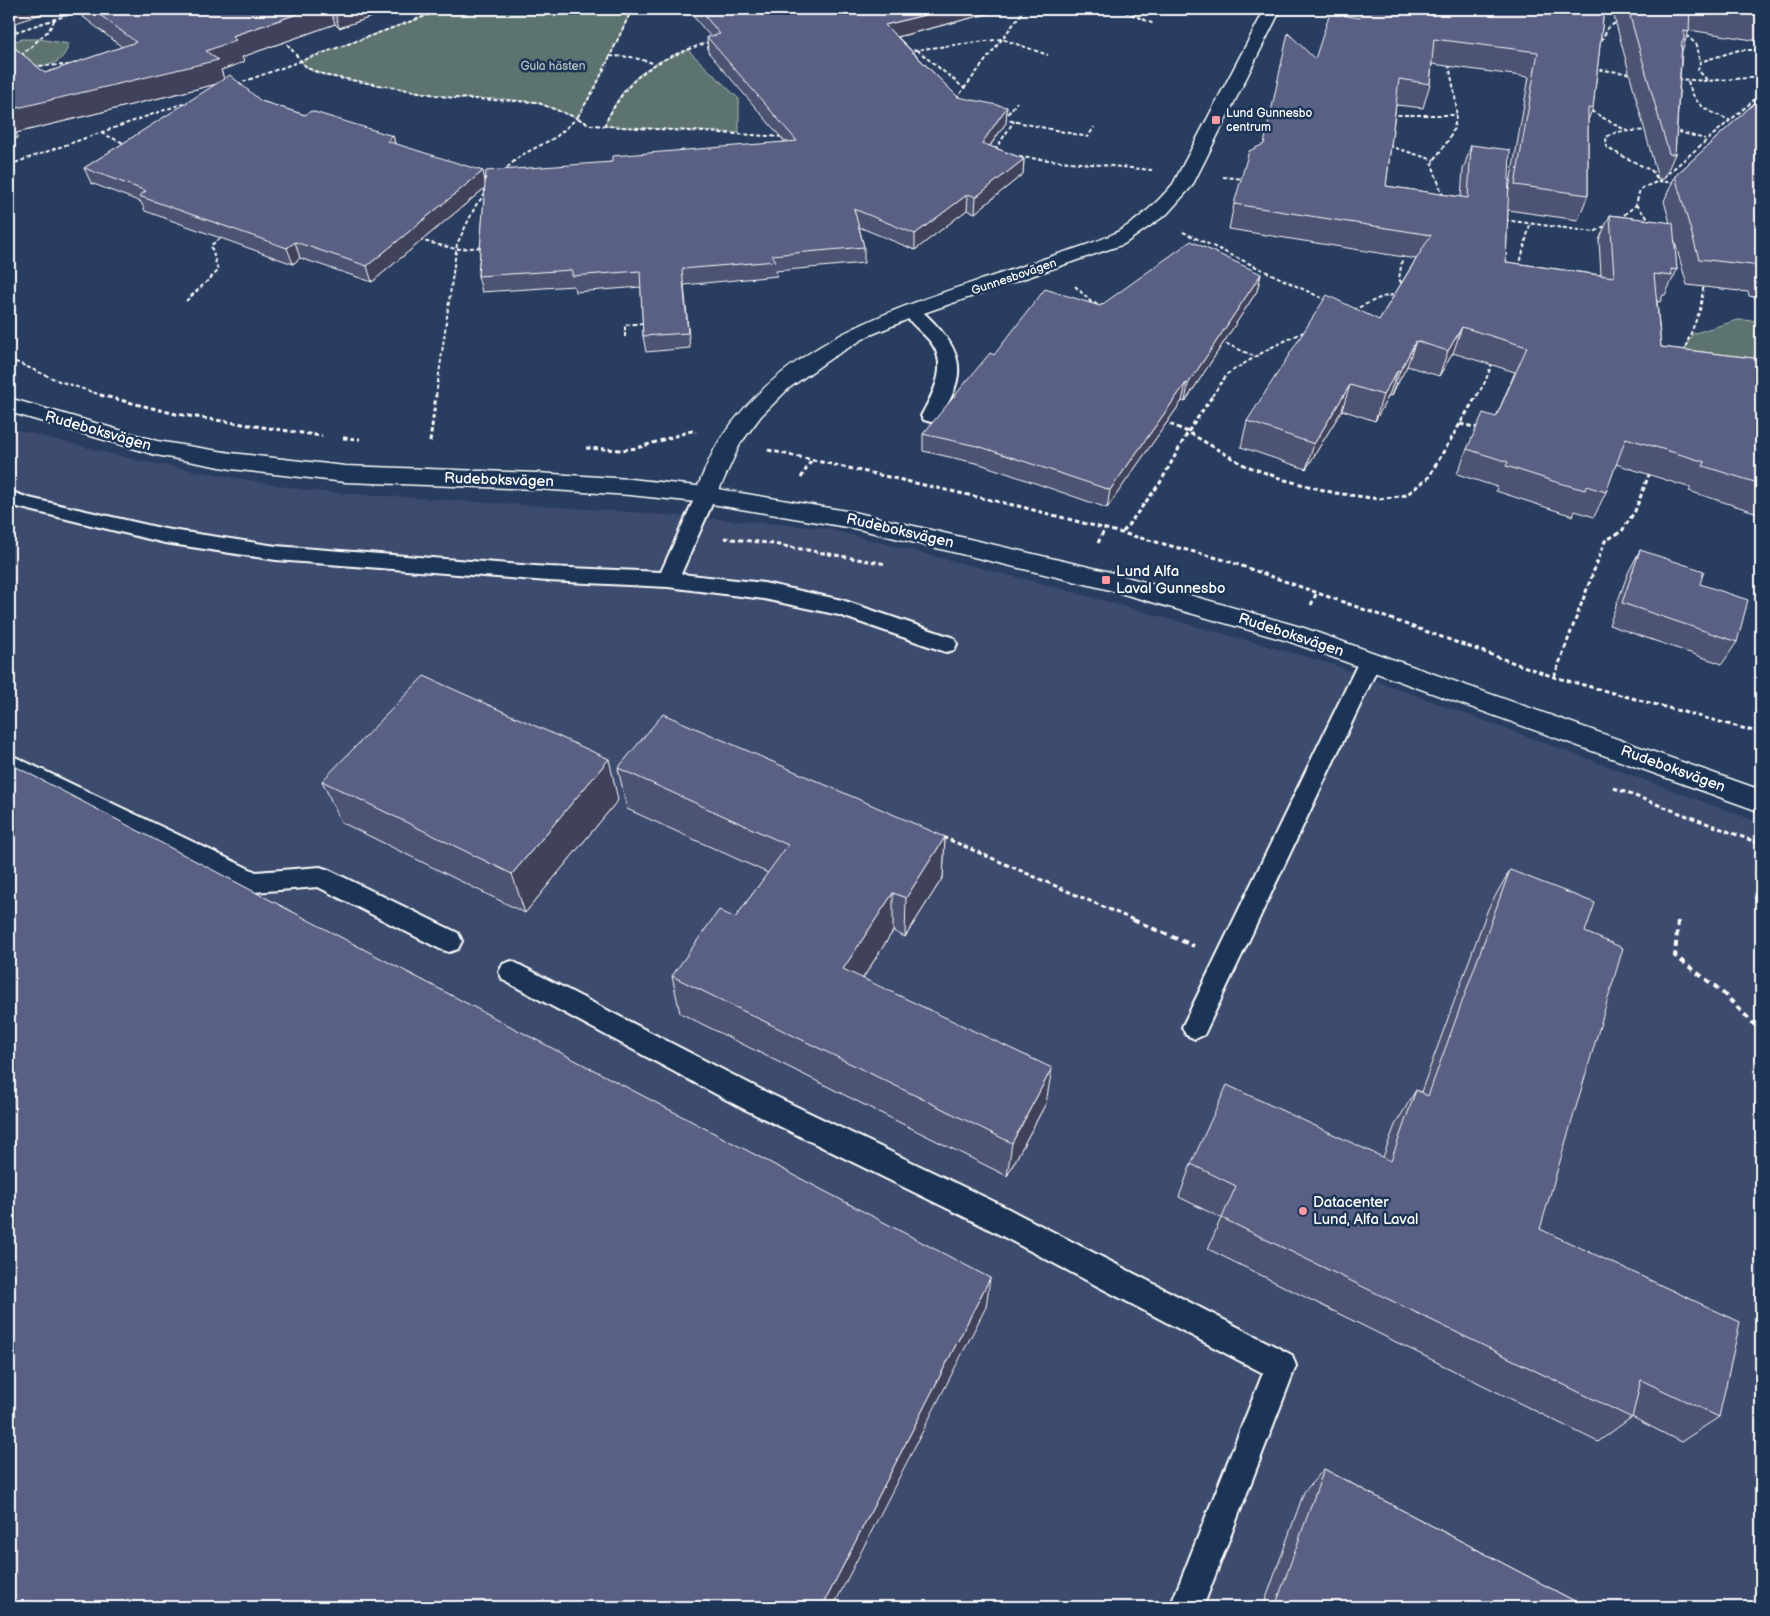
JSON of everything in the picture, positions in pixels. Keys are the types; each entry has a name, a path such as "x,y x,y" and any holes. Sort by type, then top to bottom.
{"street":[{"name":"Gunnesbovägen","path":"706,495 730,442 753,411 781,383 822,354 861,331 911,311 1117,240 1144,224 1167,205 1182,186 1273,9"},
{"name":"Rudeboksvägen","path":"9,405 156,448 231,462 345,474 630,487 706,495 858,521 1106,580 1295,634 1761,801"}],"lane":[{"path":"911,311 939,338 949,354 950,371 931,416"},
{"path":"668,580 706,495"},
{"path":"9,498 25,504 164,536 276,553 548,574 668,580 764,591 842,608 946,644"},
{"path":"1195,1027 1370,661"},
{"path":"9,763 254,882 320,877 449,941"},
{"path":"512,972 750,1098 991,1214 1281,1366 1187,1607"}],"path":[{"path":"9,34 86,9"},
{"path":"237,84 445,9"},
{"path":"496,179 520,156 556,137 577,118 610,56 632,9"},
{"path":"954,101 1025,9"},
{"path":"1119,9 1154,24"},
{"path":"18,60 49,30 55,19"},
{"path":"1597,54 1608,28 1619,20"},
{"path":"1686,35 1697,45 1700,62 1698,70 1707,81"},
{"path":"283,38 300,61 312,71 328,76 453,98 536,102 591,125 790,137"},
{"path":"903,51 1002,39 1048,55"},
{"path":"604,126 614,103 637,75 654,63 712,42"},
{"path":"916,50 964,88"},
{"path":"1700,62 1739,50 1761,50"},
{"path":"610,56 631,57 654,63"},
{"path":"1443,197 1432,164 1436,154 1451,136 1458,115 1449,64 1450,58"},
{"path":"1594,69 1596,61"},
{"path":"30,66 70,65"},
{"path":"1585,67 1636,74"},
{"path":"1670,79 1707,81 1761,77"},
{"path":"1688,81 1692,98 1702,107 1729,120"},
{"path":"1594,232 1621,218 1636,205 1640,189 1659,181 1761,94"},
{"path":"9,165 201,97"},
{"path":"1004,119 1017,102"},
{"path":"1591,111 1628,131"},
{"path":"1390,115 1458,115"},
{"path":"995,117 1088,137 1094,128"},
{"path":"992,155 1014,121"},
{"path":"1653,130 1617,132 1606,137 1607,148 1652,171 1659,181 1677,183"},
{"path":"1668,130 1681,131 1705,140"},
{"path":"101,133 127,144"},
{"path":"1386,145 1434,160"},
{"path":"1010,157 1246,179"},
{"path":"430,442 456,244 476,205 491,185"},
{"path":"1636,205 1657,228"},
{"path":"1503,220 1603,232"},
{"path":"1518,271 1530,224"},
{"path":"186,301 218,271 211,245 226,234"},
{"path":"1190,235 1332,303"},
{"path":"411,238 456,249 486,247"},
{"path":"1403,253 1399,279 1407,293"},
{"path":"1680,358 1692,334 1702,302 1704,278"},
{"path":"1072,284 1091,302 1109,308"},
{"path":"1349,311 1382,296 1399,294"},
{"path":"625,337 625,325 652,322"},
{"path":"1123,532 1160,483 1188,432 1227,374 1308,330"},
{"path":"1212,339 1231,345 1256,357"},
{"path":"1160,420 1188,432 1244,465 1285,480 1335,493 1379,499 1406,495 1428,478 1485,382 1495,356"},
{"path":"1460,424 1480,428"},
{"path":"1554,677 1605,541 1622,531 1635,511 1651,471 1642,468"},
{"path":"688,533 767,543 890,565"},
{"path":"1614,788 1761,844"},
{"path":"941,837 1227,960"},
{"path":"1678,921 1676,956 1720,990 1761,1031"}],"shaded area":[{"path":"9,428 140,461 310,491 617,511 824,528 1040,583 1328,663 1761,823 1761,1607 9,1607"}],"green space":[{"name":"Gula hästen","path":"445,9 632,9 596,86 577,118 536,102 453,98 328,76 312,71 300,61"},
{"path":"22,39 39,39 69,44 63,56 55,63 44,66 30,66 9,43"},
{"path":"688,50 739,99 739,133 604,126 619,98 637,77 659,62"},
{"path":"1738,320 1761,321 1761,377 1680,358 1692,334"}],"building":[{"path":"92,9 312,9 232,36 236,40 206,51 218,60 9,110 9,43 45,73 136,42"},
{"path":"699,9 948,9 885,25 958,97 1007,107 982,143 1024,159 976,197 968,194 915,234 854,209 864,247 772,255 776,261 682,269 688,333 643,336 640,271 572,276 572,270 478,276 486,171 612,162 612,156 797,141 707,37 720,34"},
{"path":"1362,9 1604,9 1593,108 1588,108 1588,195 1515,185 1538,52 1434,39 1430,84 1399,79 1386,186 1468,198 1471,145 1510,150 1506,262 1614,277 1610,215 1673,223 1677,270 1671,269 1672,276 1654,274 1661,347 1761,359 1761,484 1703,466 1705,462 1626,438 1606,492 1586,486 1585,490 1559,483 1506,466 1508,462 1467,449 1483,413 1496,417 1527,347 1462,327 1448,351 1416,341 1400,371 1398,370 1383,395 1350,385 1314,444 1247,421 1327,295 1379,320 1431,235 1234,204 1249,151 1264,144 1288,33 1315,59 1330,13 1360,18"},
{"path":"1628,9 1690,9 1689,32 1684,31 1684,41 1682,41 1675,154 1669,154"},
{"path":"1717,9 1761,9 1761,15"},
{"path":"230,75 261,101 305,115 311,111 393,136 387,141 483,171 367,266 295,242 287,248 139,196 146,191 84,168"},
{"path":"1761,97 1761,266 1699,259 1675,176"},
{"path":"1191,241 1261,274 1188,384 1186,383 1110,490 981,447 923,434 990,353 994,355 1045,289 1100,306"},
{"path":"1640,550 1704,571 1700,584 1748,600 1737,642 1622,603"},
{"path":"424,676 609,759 512,874 322,781"},
{"path":"663,714 945,837 906,898 893,893 843,969 1052,1068 1012,1143 672,976 719,910 735,918 788,845 618,768"},
{"path":"9,763 990,1278 822,1607 9,1607"},
{"path":"1510,870 1595,903 1585,932 1623,948 1540,1229 1740,1322 1719,1417 1641,1380 1632,1418 1222,1218 1236,1186 1191,1164 1227,1085 1391,1161 1416,1090 1428,1096"},
{"path":"1324,1469 1586,1607 1275,1607"}],"place":[{"name":"Lund Gunnesbo centrum","path":"1216,120"},
{"name":"Lund Alfa Laval Gunnesbo","path":"1106,580"},
{"name":"Datacenter Lund, Alfa Laval","path":"1303,1211"}]}
